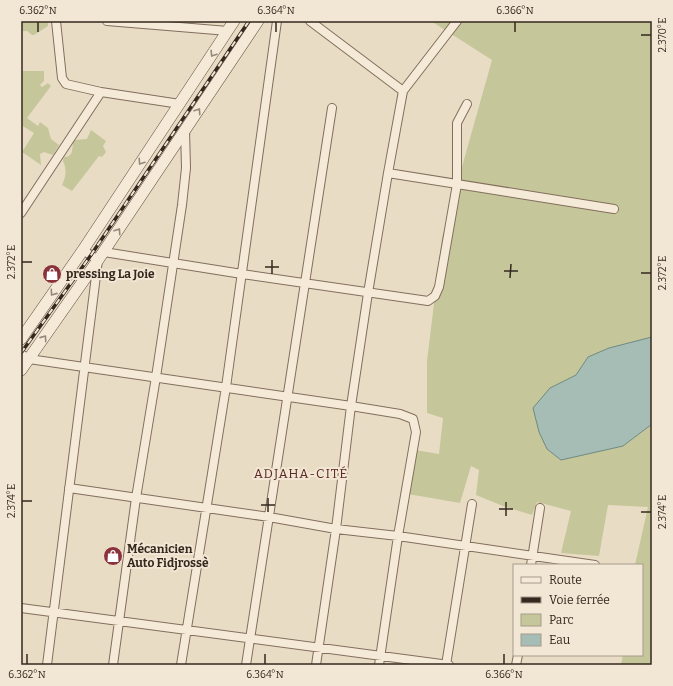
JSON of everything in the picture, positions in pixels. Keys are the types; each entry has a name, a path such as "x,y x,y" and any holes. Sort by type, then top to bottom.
{"main road":[{"path":"21,339 83,250 234,21"},
{"path":"21,370 25,356 101,256 258,21"}],"street":[{"path":"56,21 62,78 66,84 101,92 180,104"},
{"path":"106,21 228,31"},
{"path":"181,665 226,388 277,21"},
{"path":"310,21 403,91"},
{"path":"316,665 368,293 403,91 457,21"},
{"path":"21,213 101,92"},
{"path":"83,250 101,256 172,264 428,301 435,296 439,287 457,184 457,123 467,104"},
{"path":"246,665 332,108"},
{"path":"113,665 136,498 182,205 186,168 185,130"},
{"path":"388,173 614,209"},
{"path":"47,665 69,488 101,256"},
{"path":"25,356 85,367 351,406 400,414 413,419 416,432 398,536 379,665"},
{"path":"69,488 269,517 336,529 398,536 588,564"},
{"path":"21,608 447,665 472,504"},
{"path":"531,564 540,508"}],"green space":[{"path":"21,21 46,21 48,26 32,35 27,31 21,31"},
{"path":"431,21 652,21 652,337 609,348 588,357 576,375 550,388 561,460 623,446 652,424 652,665 621,665 623,656 643,656 643,564 635,564 648,507 608,505 599,556 561,553 571,511 537,502 532,515 503,506 476,495 479,470 471,466 460,503 408,494 415,450 439,454 443,418 427,413 427,361 442,238 492,60"},
{"path":"21,71 44,71 44,81 40,85 42,87 48,83 51,86 27,118 38,126 40,122 48,128 51,139 59,145 53,155 44,152 40,154 41,165 22,152 34,133 21,125"},
{"path":"91,130 106,141 103,146 106,152 102,157 99,156 72,191 62,185 66,173 63,161 64,157 70,155 74,140 87,139"}],"water":[{"path":"652,337 652,424 623,446 561,460 547,449 539,432 533,408 550,388 576,375 588,357 609,348"}],"railway":[{"path":"21,353 91,255 249,21"}],"place":[{"name":"pressing La Joie","path":"52,274"},
{"name":"Mécanicien Auto Fidjrossè","path":"113,556"}],"district":[{"name":"ADJAHA-CITÉ","path":"301,473"}]}
